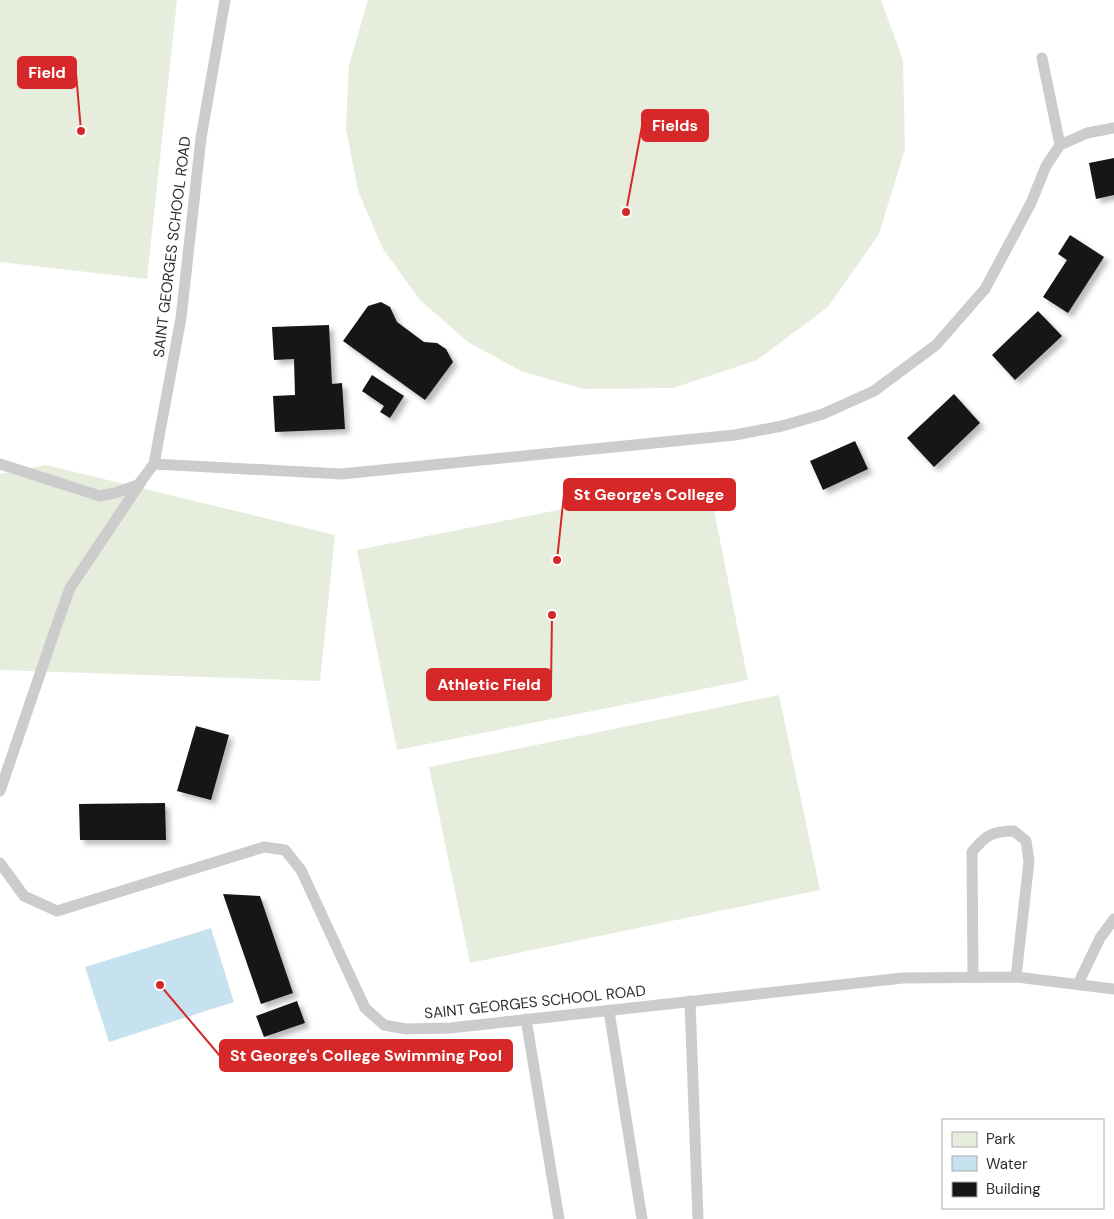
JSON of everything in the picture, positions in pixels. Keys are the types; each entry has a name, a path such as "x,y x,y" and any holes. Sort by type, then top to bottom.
{"lane":[{"name":"SAINT GEORGES SCHOOL ROAD","path":"0,791 70,588 154,464 181,318 201,138 225,0"},
{"path":"1042,58 1060,145"},
{"path":"0,464 100,496 115,494 138,485 154,464 341,474 735,436 782,426 822,414 874,391 936,345 985,289 1031,203 1046,166 1060,145 1088,133 1114,128"},
{"path":"973,976 972,852 984,838 998,831 1014,831 1026,841 1029,861 1016,977"},
{"name":"SAINT GEORGES SCHOOL ROAD","path":"0,866 24,896 57,911 264,848 285,850 301,870 365,1008 384,1025 406,1029 450,1028 903,978 1016,977 1114,989"},
{"path":"1078,984 1100,938 1114,919"},
{"path":"690,1001 698,1219"},
{"path":"609,1011 642,1219"},
{"path":"526,1019 559,1219"}],"green space":[{"path":"0,0 177,0 147,279 0,262"},
{"path":"368,0 881,0 903,60 905,149 879,234 828,307 757,360 673,388 584,389 523,372 468,342 420,300 383,249 358,191 346,128 349,65"},
{"path":"46,465 335,535 320,681 0,670 0,474"},
{"path":"708,480 748,680 397,750 357,550"},
{"path":"779,695 820,890 470,963 429,767"}],"water":[{"path":"211,928 234,1002 109,1042 85,967"}],"building":[{"path":"1114,158 1114,195 1096,199 1089,163"},
{"path":"1070,235 1104,257 1068,313 1043,297 1067,260 1058,254"},
{"path":"381,302 390,307 397,322 424,342 437,343 446,349 453,362 425,400 343,341 368,306"},
{"path":"1038,311 1062,336 1015,380 992,355"},
{"path":"329,325 332,384 342,383 345,429 275,432 273,396 295,395 294,359 274,360 272,327"},
{"path":"372,375 404,396 390,418 380,412 384,406 362,391"},
{"path":"954,394 980,423 934,467 907,438"},
{"path":"855,441 868,469 823,490 810,461"},
{"path":"196,726 229,735 211,800 177,791"},
{"path":"165,803 166,840 80,840 79,804"},
{"path":"223,894 260,896 293,993 261,1004"},
{"path":"297,1001 305,1023 264,1037 256,1016"}],"place":[{"name":"Field","path":"81,131"},
{"name":"Fields","path":"626,212"},
{"name":"St George's College","path":"557,560"},
{"name":"Athletic Field","path":"552,615"},
{"name":"St George's College Swimming Pool","path":"160,985"}]}
